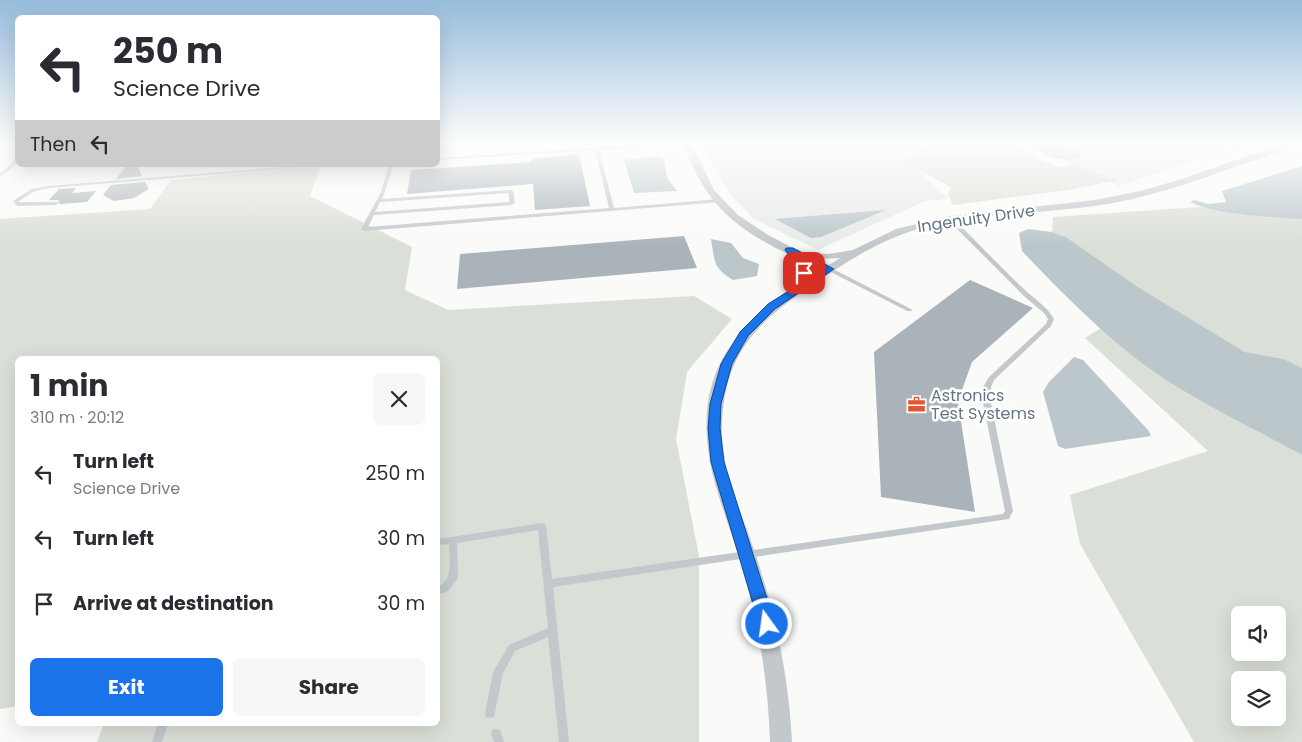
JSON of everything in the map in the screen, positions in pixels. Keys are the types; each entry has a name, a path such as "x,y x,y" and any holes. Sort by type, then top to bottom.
{"street":[{"path":"703,177 718,202 748,226 789,250 829,269"},
{"name":"Ingenuity Drive","path":"781,742 776,672 770,639 747,555 718,462 714,428 718,392 727,364 743,335 758,317 798,289 857,252 898,232 950,219 1065,206 1146,193 1194,177"},
{"path":"789,250 825,257 857,252"},
{"path":"789,250 804,268 804,275 798,289"}],"lane":[{"path":"56,203 28,205 18,204 16,201 33,190 49,187 177,177"},
{"path":"389,177 379,201 364,228 718,202"},
{"path":"604,177 612,210"},
{"path":"379,201 511,191 513,217"},
{"path":"372,214 512,203"},
{"path":"548,584 956,523 996,520 1007,515 1008,505 986,398 987,387 991,379 1049,325 1051,319 1047,312 1028,297 982,247 950,219"},
{"path":"829,269 909,310"},
{"path":"440,542 542,526 564,742"},
{"path":"440,590 444,589 453,578 453,540"},
{"path":"490,713 498,672 512,648 553,630"},
{"path":"157,742 162,726"}],"shaded area":[{"path":"205,177 317,177 310,196 412,247 405,290 448,310 694,296 732,319 687,372 676,439 699,556 699,742 97,742 103,726 440,726 440,356 15,356 15,706 0,709 0,219 150,209 171,180"},
{"path":"629,177 667,177 677,191 634,193"},
{"path":"720,177 925,177 948,199 925,201 818,250 754,219 730,194"},
{"path":"932,177 1108,177 1118,180 1068,190 953,205 948,195 951,187"},
{"path":"1097,177 1146,177 1118,186"},
{"path":"1268,177 1302,177 1302,219 1229,213 1190,202 1194,200 1209,204 1226,202 1222,191"},
{"path":"1200,207 1302,219 1302,368 1284,359 1245,352 1138,287 1066,237 1052,232 1053,217"},
{"path":"886,210 821,237 811,238 775,219"},
{"path":"1028,229 1052,232 1066,237 1138,287 1245,352 1284,359 1302,368 1302,455 1189,394 1153,371 1118,344 1068,298 1022,251 1019,233"},
{"path":"711,239 731,243 743,258 759,264 757,276 733,280 721,271 714,258"},
{"path":"1101,328 1153,371 1223,413 1302,455 1302,742 1194,742 1080,544 1070,495 1208,451 1085,338"},
{"path":"1074,357 1083,360 1148,430 1151,436 1065,449 1058,446 1043,392 1049,382"}],"building":[{"path":"118,177 137,177 116,179"},
{"path":"410,177 584,177 590,206 535,210 533,184 407,194"},
{"path":"145,182 149,189 134,198 114,201 103,195 111,185"},
{"path":"76,188 72,193 96,191 87,202 60,204 58,200 49,200 59,189"},
{"path":"684,236 697,268 457,289 460,254"},
{"name":"Astronics Test Systems","path":"970,280 1033,308 972,362 962,390 956,389 975,512 881,497 874,352"}],"place":[{"name":"Astronics Test Systems","path":"917,404"}],"route":[{"path":"767,624 724,486 718,462 714,416 720,382 727,364 743,335 758,317 772,306 829,269 789,250 802,264 804,273"}]}
